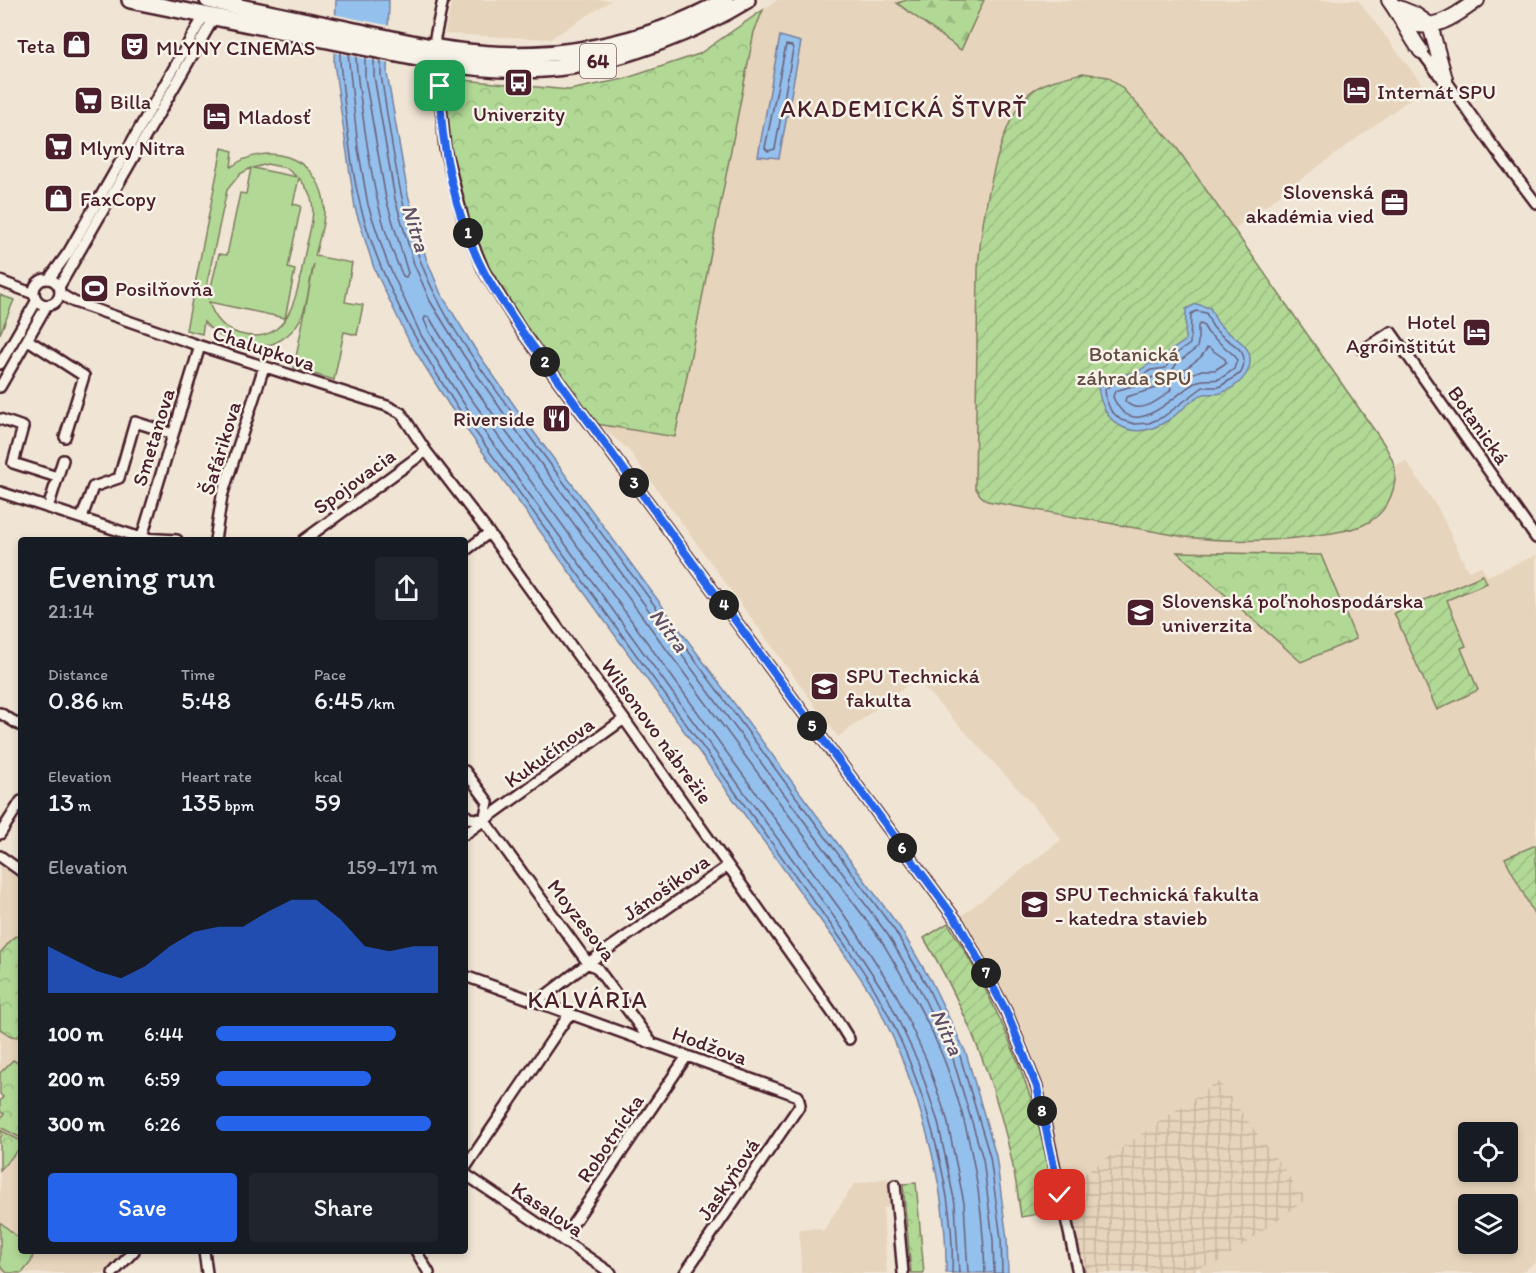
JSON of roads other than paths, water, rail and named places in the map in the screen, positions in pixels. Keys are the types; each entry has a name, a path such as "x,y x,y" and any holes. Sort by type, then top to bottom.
{"main road":[{"name":"64","path":"130,0 184,10 214,5 484,68 570,66 600,60 698,26 747,0"},
{"name":"64","path":"436,55 513,55 597,48 659,29 725,0"}],"street":[{"path":"443,0 435,37 445,149 464,223 484,271 521,330 959,924 1006,1011 1037,1087 1078,1273"},
{"path":"1403,20 1421,27 1430,25 1448,19 1477,0"},
{"path":"1392,3 1411,38 1439,75 1445,79 1536,203"},
{"path":"1392,3 1430,25 1445,79"},
{"path":"49,279 68,253 193,36 214,5"},
{"path":"0,387 55,297 214,5"},
{"path":"184,10 189,18 193,36"},
{"path":"1437,47 1448,19"},
{"path":"1421,51 1430,25"},
{"path":"10,285 37,284 49,279 57,283 55,297"},
{"path":"0,281 35,297 55,297"},
{"path":"0,364 35,297 37,284"},
{"name":"Chalupkova","path":"55,297 387,406 401,413 426,451"},
{"name":"Botanická","path":"1363,350 1391,332 1536,538"},
{"path":"28,340 84,376 65,437"},
{"name":"Smetanova","path":"142,537 200,346"},
{"name":"Šafárikova","path":"215,537 222,496 264,367"},
{"path":"0,419 23,427 12,462 57,477"},
{"path":"82,518 93,487 119,478 135,422 173,434"},
{"name":"Wilsonovo nábrežie","path":"426,451 489,533 624,719 849,1039"},
{"name":"Spojovacia","path":"308,537 426,451"},
{"path":"48,508 63,460"},
{"path":"0,492 135,537"},
{"path":"468,549 489,533"},
{"path":"0,713 18,724"},
{"name":"Kukučínova","path":"468,832 624,719"},
{"name":"Moyzesova","path":"468,775 488,802 484,820 588,963 597,968 651,1042"},
{"path":"0,834 18,806"},
{"path":"468,818 484,820"},
{"path":"0,856 18,869"},
{"name":"Jánošíkova","path":"537,1002 588,963 728,866"},
{"name":"Hodžova","path":"468,977 798,1096 800,1105"},
{"path":"468,1164 570,1013"},
{"name":"Robotnícka","path":"562,1240 687,1056"},
{"name":"Jaskyňová","path":"685,1273 800,1105"},
{"name":"Kasalova","path":"468,1176 611,1273"},
{"path":"895,1185 903,1273"},
{"path":"113,1273 131,1254"},
{"path":"204,1254 207,1273"},
{"path":"418,1254 429,1273"}],"water":[{"name":"Nitra","path":"336,0 389,0 387,74 408,195 426,258 441,294 475,349 516,408 900,928 931,981 966,1053 996,1156 1007,1239 1008,1273 946,1273 942,1205 936,1170 917,1100 892,1034 877,1004 837,943 449,405 409,341 374,268 355,208 334,63"},
{"path":"780,36 801,42 779,158 758,156"},
{"path":"1196,304 1210,308 1223,329 1247,349 1250,361 1245,376 1221,393 1200,396 1171,419 1154,427 1131,430 1121,427 1106,411 1098,387 1110,378 1139,371 1149,364 1162,364 1164,355 1185,341 1186,309"}],"place":[{"name":"Teta","path":"76,45"},
{"name":"MLYNY CINEMAS","path":"135,47"},
{"name":"Univerzity","path":"519,82"},
{"name":"Internát SPU","path":"1356,91"},
{"name":"Billa","path":"89,101"},
{"name":"Mladosť","path":"217,116"},
{"name":"Mlyny Nitra","path":"59,147"},
{"name":"FaxCopy","path":"59,198"},
{"name":"Slovenská akadémia vied","path":"1395,203"},
{"name":"Posilňovňa","path":"94,288"},
{"name":"Hotel Agroinštitút","path":"1477,333"},
{"name":"Riverside","path":"556,418"},
{"name":"Slovenská poľnohospodárska univerzita","path":"1141,612"},
{"name":"SPU Technická fakulta","path":"825,687"},
{"name":"SPU Technická fakulta - katedra stavieb","path":"1034,905"}],"district":[{"name":"AKADEMICKÁ ŠTVRŤ","path":"904,108"},
{"name":"KALVÁRIA","path":"588,999"}],"park label":[{"name":"Botanická záhrada SPU","path":"1134,365"}]}
